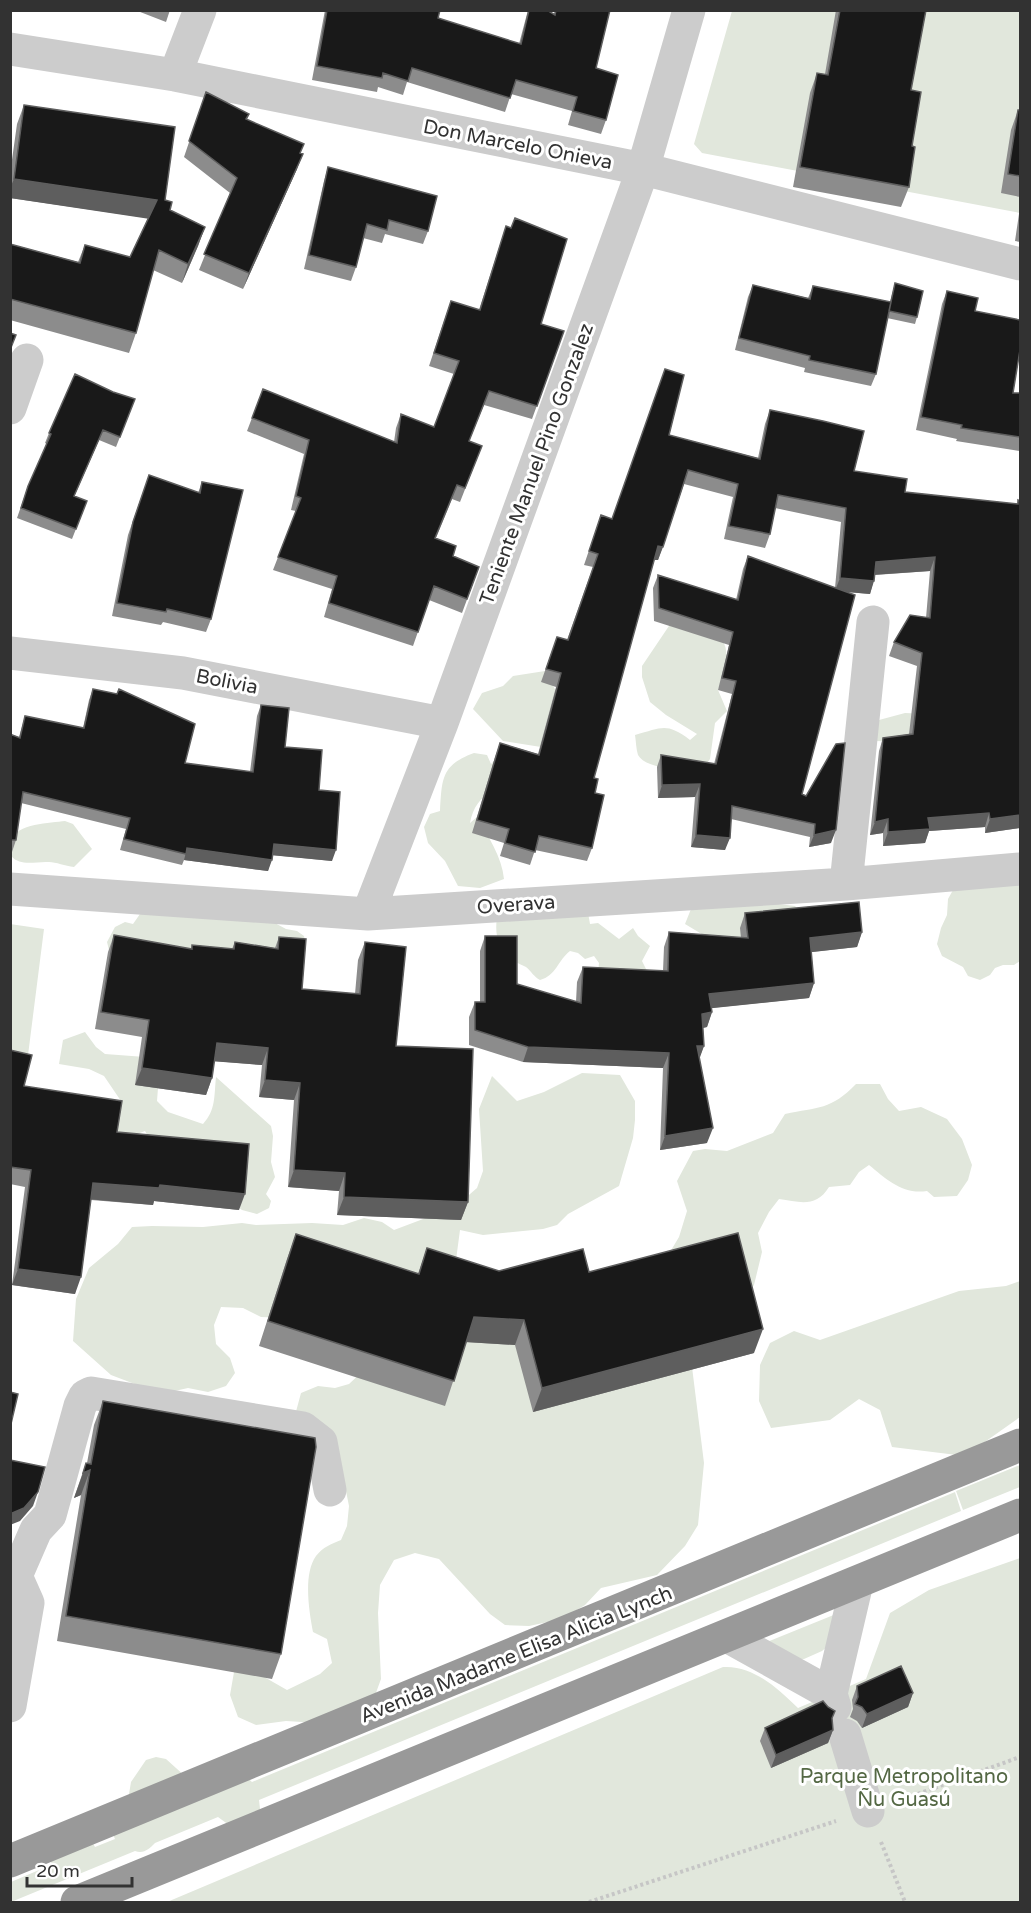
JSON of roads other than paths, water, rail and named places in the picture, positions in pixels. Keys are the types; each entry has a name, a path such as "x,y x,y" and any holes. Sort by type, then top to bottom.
{"highway":[{"name":"Avenida Madame Elisa Alicia Lynch","path":"10,1861 1020,1445"},
{"path":"77,1902 1020,1515"}],"street":[{"path":"175,75 200,10"},
{"name":"Teniente Manuel Pino Gonzalez","path":"368,914 442,723 643,169 689,10"},
{"name":"Don Marcelo Onieva","path":"10,49 175,75 643,169 1020,264"},
{"path":"10,408 27,360"},
{"path":"846,884 873,622"},
{"name":"Bolivia","path":"10,653 183,673 442,723"},
{"name":"Overava","path":"10,889 368,914 846,884 1020,868"},
{"path":"10,1706 28,1603 13,1575 36,1530 50,1515 80,1406 85,1396 92,1393 303,1428 321,1442 330,1490"},
{"path":"857,1582 837,1712 868,1811"},
{"path":"727,1636 837,1712"}],"park label":[{"name":"Parque Metropolitano Ñu Guasú","path":"904,1788"}]}
